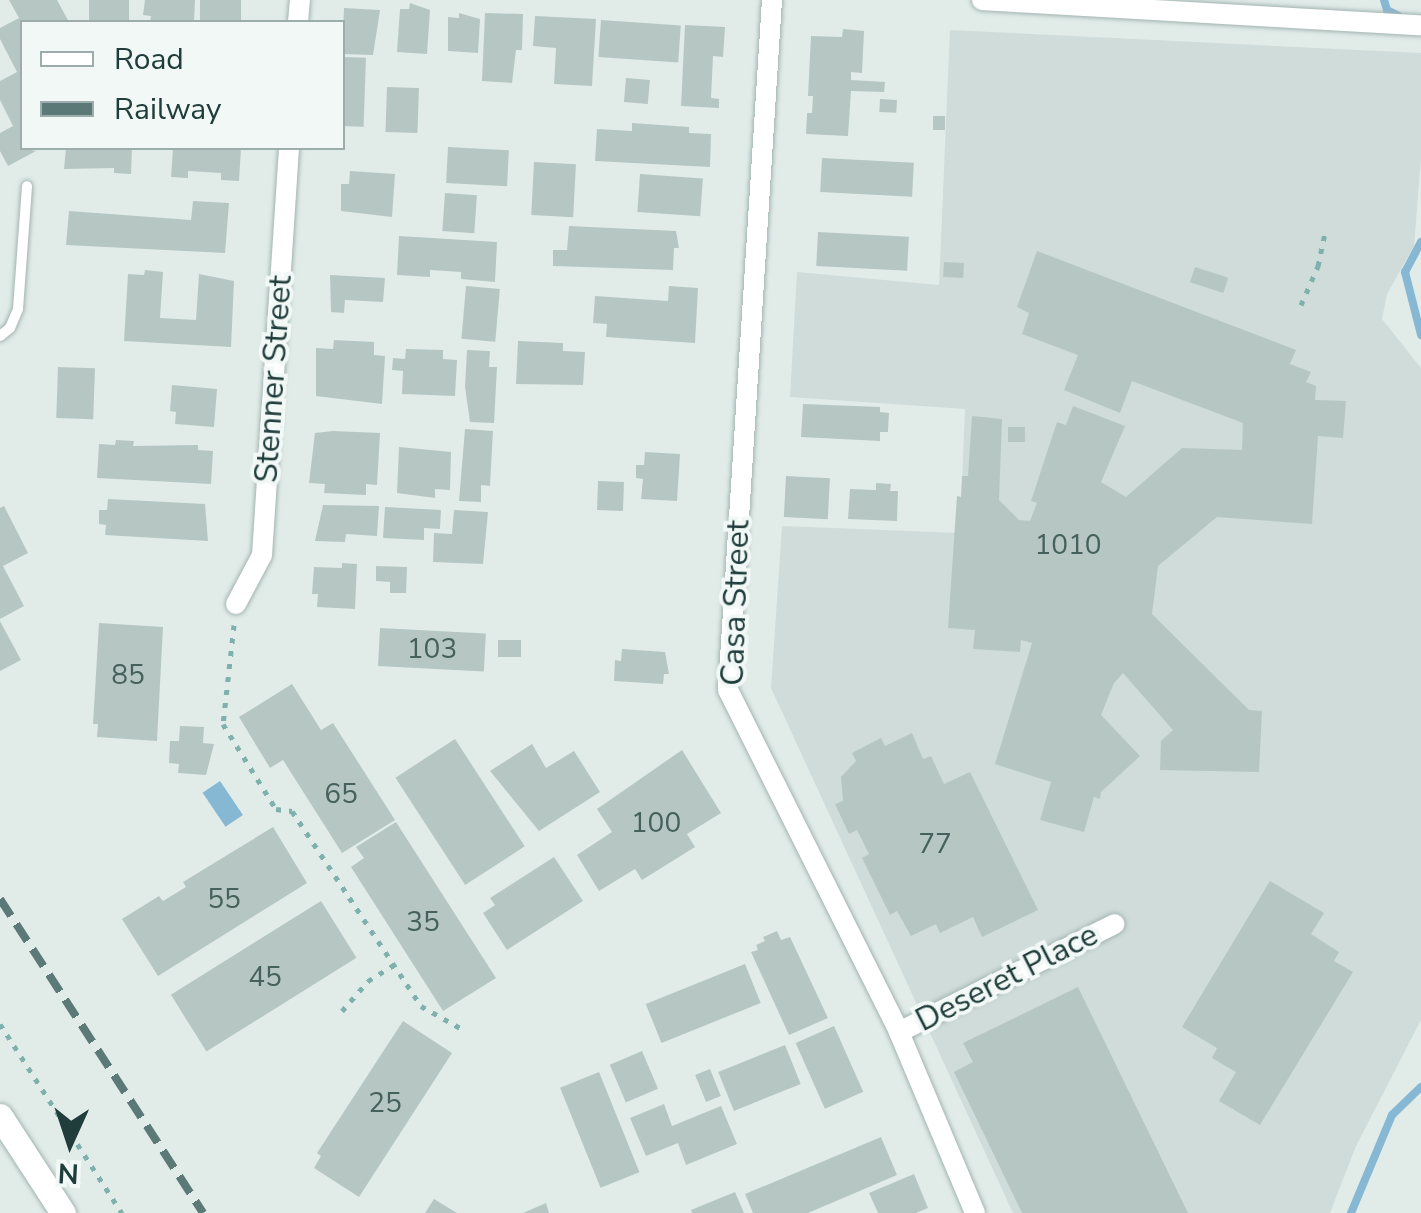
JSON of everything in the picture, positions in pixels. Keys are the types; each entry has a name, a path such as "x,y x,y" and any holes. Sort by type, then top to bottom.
{"street":[{"name":"Casa Street","path":"772,0 728,690 899,1032 975,1213"},
{"path":"982,0 1421,25"},
{"name":"Stenner Street","path":"236,604 262,555 289,150"},
{"name":"Deseret Place","path":"899,1032 1115,924"},
{"path":"0,1116 63,1213"}],"lane":[{"path":"0,336 10,328 18,309 28,186"}],"path":[{"path":"1302,305 1318,266 1324,234"},
{"path":"236,604 223,724 276,809 292,811 422,1006 462,1029"},
{"path":"342,1012 368,981 394,965"},
{"path":"0,1024 122,1213"}],"shaded area":[{"path":"950,30 1421,53 1421,159 1414,246 1387,294 1382,319 1421,368 1421,1020 1356,1146 1330,1213 1013,1213 771,688 782,526 960,533 965,409 790,397 797,272 939,285"}],"water":[{"path":"220,781 243,815 226,827 203,793"}],"building":[{"path":"9,0 57,0 68,20 20,20 20,150 36,151 8,166 0,151 0,133 13,126 0,100 0,81 17,72 0,39 0,28 19,18"},
{"path":"89,0 129,0 129,20 89,20"},
{"path":"145,0 195,0 194,20 150,20 151,16 143,15"},
{"path":"200,0 241,0 241,20 200,20"},
{"path":"410,3 430,10 427,54 397,52 400,9 409,9"},
{"path":"344,8 380,10 373,55 345,54"},
{"path":"459,13 480,19 478,53 448,51 448,17 459,18"},
{"path":"485,13 523,14 522,50 516,50 512,83 482,81"},
{"path":"535,16 596,19 592,86 554,84 556,48 533,46"},
{"path":"601,20 681,26 678,62 598,57"},
{"path":"685,25 725,27 723,57 713,56 711,98 719,99 719,108 681,106"},
{"path":"843,29 864,31 862,73 851,72 851,80 885,82 884,92 851,91 848,136 806,134 813,96 808,96 811,36 842,37"},
{"path":"345,57 366,58 364,127 345,126"},
{"path":"626,78 650,80 648,104 624,102"},
{"path":"387,87 419,88 417,133 385,132"},
{"path":"880,99 897,100 896,113 879,112"},
{"path":"933,116 945,116 945,130 933,130"},
{"path":"632,123 689,127 689,133 711,134 710,167 595,161 597,129 632,131"},
{"path":"448,147 509,150 507,186 446,183"},
{"path":"66,150 132,150 131,174 114,173 114,168 64,169"},
{"path":"173,150 241,150 239,181 221,180 221,173 188,171 188,178 171,177"},
{"path":"822,158 914,163 912,197 820,192"},
{"path":"534,162 576,164 573,217 531,215"},
{"path":"350,171 395,174 392,217 341,211 341,184 349,184"},
{"path":"640,174 703,178 700,216 637,212"},
{"path":"445,193 477,195 474,233 442,231"},
{"path":"193,201 229,203 225,253 66,245 69,211 191,220"},
{"path":"569,226 676,231 679,248 674,248 673,270 553,266 553,250 567,250"},
{"path":"818,232 909,237 907,271 816,266"},
{"path":"399,236 497,242 495,282 461,279 461,272 430,270 430,277 397,275"},
{"path":"1037,251 1296,350 1290,364 1311,372 1306,382 1316,386 1315,400 1346,401 1343,438 1318,436 1312,524 1217,517 1158,566 1152,614 1249,710 1262,711 1259,772 1160,770 1161,741 1173,730 1123,673 1114,683 1101,715 1140,756 1101,792 1100,799 1094,797 1084,832 1040,820 1051,782 995,764 1032,643 1021,640 1020,652 973,649 975,630 948,628 957,496 961,497 962,476 968,476 972,416 1002,419 999,500 1019,520 1030,521 1037,503 1031,501 1057,422 1066,425 1073,406 1125,426 1101,482 1126,497 1182,448 1242,450 1243,423 1132,381 1120,413 1064,390 1078,355 1022,334 1029,313 1017,307"},
{"path":"944,262 964,263 963,278 943,277"},
{"path":"1195,267 1228,278 1223,293 1190,282"},
{"path":"145,270 163,272 160,318 196,320 199,274 234,281 231,347 124,341 128,274 144,275"},
{"path":"330,275 385,278 383,302 345,300 344,313 331,312"},
{"path":"466,286 500,289 495,342 461,339"},
{"path":"669,286 698,288 695,343 606,337 607,324 593,323 595,296 668,301"},
{"path":"334,340 374,342 374,355 385,356 382,404 316,396 316,348 333,349"},
{"path":"518,341 563,343 563,351 585,352 583,385 516,384"},
{"path":"406,349 443,350 443,359 457,360 455,396 402,394 403,371 392,370 393,358 405,359"},
{"path":"467,350 490,351 489,367 497,367 494,423 470,422 465,387"},
{"path":"58,367 95,368 93,419 56,418"},
{"path":"172,385 217,389 214,427 175,424 176,412 170,411"},
{"path":"803,404 880,407 880,412 889,413 888,432 880,432 880,441 801,437"},
{"path":"1008,427 1025,427 1025,442 1008,442"},
{"path":"465,429 493,431 490,486 481,485 481,502 459,501"},
{"path":"315,433 380,433 377,485 366,484 366,495 324,493 325,484 309,483"},
{"path":"116,440 134,441 133,446 198,445 198,450 213,451 211,484 97,478 99,444 115,445"},
{"path":"399,447 451,452 450,490 435,489 435,498 397,493"},
{"path":"645,452 680,454 677,501 641,499 643,479 636,478 636,465 644,465"},
{"path":"786,476 830,478 828,519 784,517"},
{"path":"598,481 624,482 623,511 597,510"},
{"path":"876,483 891,484 890,491 898,491 897,521 848,519 850,489 876,490"},
{"path":"108,499 205,504 208,541 105,535 106,525 99,524 99,510 107,510"},
{"path":"323,505 379,506 377,536 346,534 345,542 315,541"},
{"path":"4,506 28,553 3,566 24,606 0,619 0,508"},
{"path":"385,507 441,510 440,529 424,528 424,540 383,538"},
{"path":"454,510 488,512 483,564 433,562 434,533 452,534"},
{"path":"342,563 357,564 355,609 317,607 318,594 312,594 314,567 342,568"},
{"path":"376,566 407,567 406,593 390,593 390,582 376,581"},
{"path":"0,621 21,660 0,671"},
{"path":"99,623 163,627 157,741 97,737 98,724 93,724"},
{"path":"380,628 486,634 484,671 378,666"},
{"path":"498,640 521,640 521,657 498,657"},
{"path":"622,649 665,652 669,674 664,674 663,684 614,681 615,660 621,661"},
{"path":"292,684 321,730 333,723 395,820 342,853 283,760 270,768 239,717"},
{"path":"180,726 204,727 203,743 214,744 206,775 178,773 179,764 169,763 170,741 179,741"},
{"path":"912,733 923,759 931,756 944,784 970,772 1038,910 982,937 973,917 940,933 936,924 911,936 897,911 890,915 862,858 869,854 857,830 849,834 835,804 843,801 841,777 856,761 852,753 881,738 885,746"},
{"path":"455,739 525,846 465,885 395,778"},
{"path":"532,744 546,768 574,751 600,792 539,831 490,771"},
{"path":"682,750 721,813 687,834 695,847 642,880 635,869 599,891 577,855 612,832 597,809"},
{"path":"396,822 496,978 443,1011 351,867 364,858 356,847"},
{"path":"273,827 307,883 158,976 122,919 159,896 163,901 186,887 183,882"},
{"path":"554,857 583,901 507,950 483,913 495,905 490,898"},
{"path":"1270,881 1324,913 1311,934 1339,952 1334,961 1353,972 1260,1125 1219,1101 1236,1072 1212,1058 1217,1048 1182,1027"},
{"path":"321,901 357,958 206,1052 171,995"},
{"path":"777,931 781,940 790,937 828,1018 789,1035 751,952 758,950 756,945 765,941 763,937"},
{"path":"745,964 761,1003 662,1043 646,1004"},
{"path":"1078,987 1188,1213 1022,1213 954,1072 973,1062 963,1043"},
{"path":"403,1021 452,1053 359,1197 314,1168 321,1156 317,1153"},
{"path":"834,1026 863,1092 825,1109 796,1043"},
{"path":"785,1045 801,1084 734,1111 718,1072"},
{"path":"642,1051 658,1089 626,1102 610,1065"},
{"path":"710,1069 721,1096 706,1102 695,1075"},
{"path":"599,1072 639,1172 601,1188 560,1088"},
{"path":"664,1104 672,1126 721,1106 737,1144 686,1165 678,1143 646,1156 630,1118"},
{"path":"881,1137 897,1175 808,1213 753,1213 745,1194"},
{"path":"914,1174 928,1208 916,1213 878,1213 869,1193"},
{"path":"735,1192 744,1213 692,1213 691,1210"},
{"path":"434,1199 457,1213 425,1213"},
{"path":"546,1203 549,1213 523,1213"}],"waterway":[{"path":"1384,0 1387,10 1399,16"},
{"path":"1421,242 1405,272 1421,335"},
{"path":"1351,1213 1392,1115 1421,1087"}],"railway":[{"path":"0,899 203,1213"}]}
